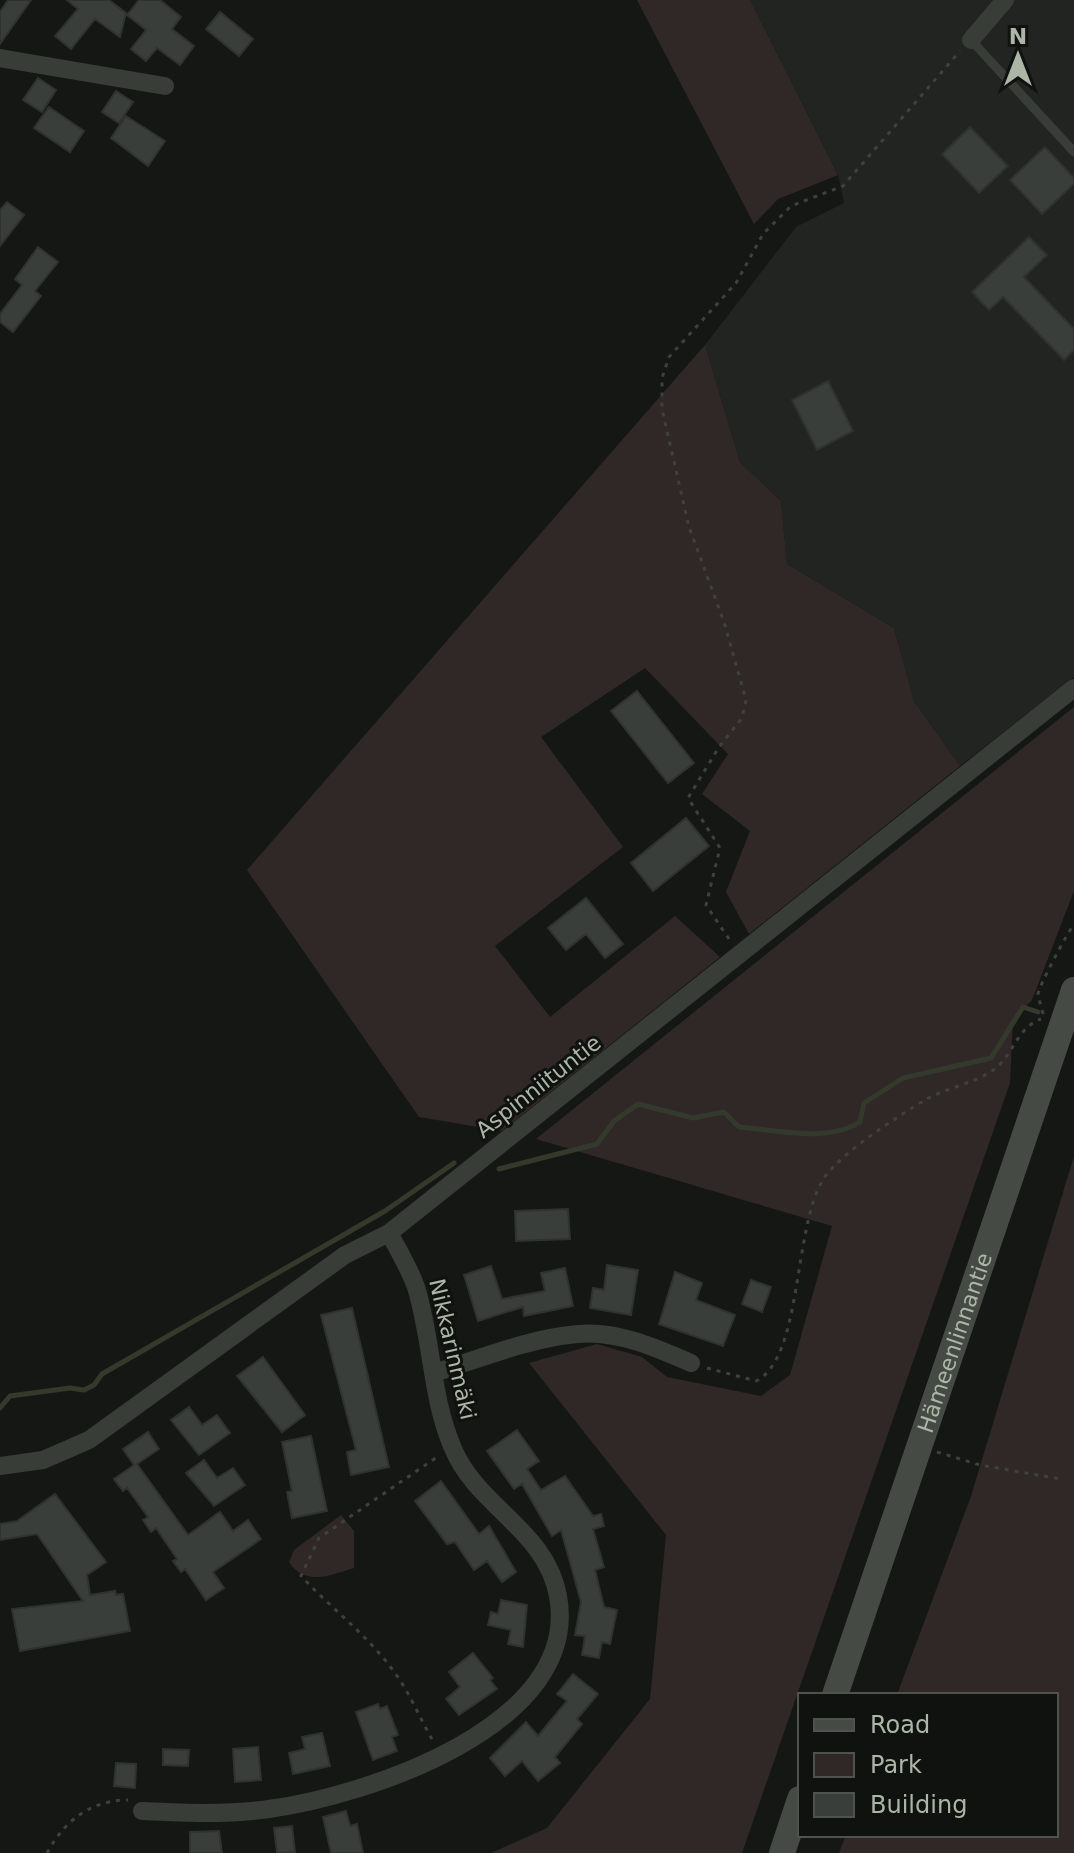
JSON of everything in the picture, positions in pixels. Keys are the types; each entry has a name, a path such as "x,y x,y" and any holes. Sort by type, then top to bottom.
{"main road":[{"name":"Hämeenlinnantie","path":"836,1693 1074,990"},
{"path":"782,1853 798,1805"}],"street":[{"path":"971,40 1005,0"},
{"path":"0,58 165,86"},
{"name":"Aspinniituntie","path":"0,1466 43,1460 89,1440 345,1255 389,1233 1074,688"},
{"name":"Nikkarinmäki","path":"138,1805 207,1814 268,1809 346,1793 413,1771 484,1731 528,1691 549,1659 555,1638 559,1600 548,1561 536,1543 478,1487 453,1449 416,1290 389,1233"},
{"path":"434,1373 579,1333 652,1346 691,1363"}],"lane":[{"path":"971,40 1074,152"}],"path":[{"path":"740,956 706,905 720,848 688,798 719,747 742,718 746,700 724,622 689,527 662,409 662,378 669,357 736,283 763,234 791,206 843,186 971,40"},
{"path":"691,1363 756,1381 775,1367 784,1340 812,1204 824,1178 842,1159 926,1099 990,1072 1004,1062 1021,1032 1044,1018 1038,995 1040,984 1050,972 1062,938 1074,924"},
{"path":"918,1447 980,1465 1061,1479"},
{"path":"443,1453 319,1538 301,1576 338,1616 365,1637 395,1672 444,1755"},
{"path":"47,1853 63,1827 78,1815 108,1800 138,1805"}],"shaded area":[{"path":"750,0 1074,0 1074,677 960,766 914,701 894,628 787,564 781,501 740,462 705,345 796,227 844,203 838,175"}],"green space":[{"path":"637,0 750,0 838,175 778,199 754,224"},
{"path":"705,345 740,462 781,501 787,564 894,628 914,701 960,766 749,934 726,892 750,831 702,794 728,754 645,668 541,737 623,847 495,946 550,1017 675,916 720,957 502,1131 419,1117 247,870"},
{"path":"1074,707 1074,891 1032,1000 1013,1019 1010,1083 742,1853 491,1853 547,1828 650,1699 666,1535 529,1363 597,1344 642,1357 667,1377 761,1396 790,1375 832,1226 536,1139"},
{"path":"1074,1156 1074,1853 839,1853 845,1837 1058,1837 1058,1693 898,1693 971,1496"},
{"path":"341,1515 354,1531 354,1568 319,1577 296,1570 289,1562 294,1550"}],"building":[{"path":"8,0 31,0 0,44 0,12"},
{"path":"67,0 109,0 126,13 120,37 95,19 71,49 55,36 78,9"},
{"path":"139,0 160,0 181,17 172,29 194,46 180,65 157,48 146,61 131,49 146,30 127,15"},
{"path":"220,12 253,39 239,56 206,29"},
{"path":"38,78 56,90 42,112 23,100"},
{"path":"116,91 133,102 119,123 102,112"},
{"path":"49,107 84,131 70,152 34,128"},
{"path":"126,116 165,141 148,166 111,138"},
{"path":"970,127 1008,166 979,193 942,154"},
{"path":"1045,147 1074,178 1074,184 1042,214 1010,180"},
{"path":"7,202 24,215 0,246 0,210"},
{"path":"1029,237 1047,255 1024,277 1074,329 1074,350 1064,360 1003,297 989,310 972,292"},
{"path":"38,247 58,262 35,291 41,296 13,332 0,322 0,314 22,285 15,279"},
{"path":"828,381 853,431 817,450 792,400"},
{"path":"637,691 694,763 668,783 611,711"},
{"path":"686,818 709,846 653,891 631,863"},
{"path":"586,898 623,944 605,958 586,934 566,950 548,928"},
{"path":"568,1209 570,1239 516,1241 515,1211"},
{"path":"607,1265 638,1270 631,1315 590,1308 593,1288 604,1290"},
{"path":"491,1266 502,1299 545,1291 541,1273 565,1268 573,1306 524,1316 523,1307 478,1321 464,1275"},
{"path":"675,1272 702,1283 696,1300 735,1315 723,1346 659,1324"},
{"path":"751,1280 771,1287 762,1312 742,1304"},
{"path":"352,1308 389,1467 351,1475 347,1452 356,1450 321,1315"},
{"path":"263,1357 305,1415 282,1432 237,1376"},
{"path":"189,1407 202,1425 217,1415 230,1433 199,1455 171,1420"},
{"path":"517,1430 539,1461 527,1469 541,1490 565,1476 593,1516 601,1514 604,1526 593,1529 604,1567 595,1570 604,1607 617,1610 610,1644 602,1642 599,1658 582,1655 585,1636 575,1635 581,1602 561,1530 552,1536 522,1484 514,1489 487,1451"},
{"path":"148,1432 159,1449 137,1464 188,1535 220,1512 233,1531 248,1520 261,1539 213,1572 224,1588 206,1600 185,1569 181,1572 173,1561 177,1559 156,1528 151,1532 143,1520 148,1517 127,1488 123,1491 114,1479 134,1465 123,1449"},
{"path":"311,1436 327,1511 292,1518 287,1492 292,1491 282,1442"},
{"path":"204,1460 217,1478 233,1468 245,1485 214,1506 186,1473"},
{"path":"441,1481 479,1534 489,1526 516,1572 502,1582 487,1561 474,1570 455,1542 447,1544 415,1501"},
{"path":"55,1494 106,1562 87,1575 90,1595 115,1591 116,1595 123,1594 130,1631 20,1651 12,1609 83,1601 37,1534 0,1540 0,1524 17,1521"},
{"path":"501,1600 527,1605 523,1647 508,1644 511,1630 488,1625 491,1612 498,1614"},
{"path":"473,1653 493,1678 490,1680 497,1689 459,1715 446,1699 460,1687 449,1672"},
{"path":"573,1674 598,1694 577,1719 582,1724 555,1757 560,1763 538,1781 522,1761 505,1776 490,1758 526,1722 538,1736 567,1701 557,1694"},
{"path":"378,1704 380,1709 387,1706 398,1735 392,1737 397,1751 373,1760 356,1712"},
{"path":"322,1733 330,1766 293,1774 289,1753 305,1749 302,1737"},
{"path":"258,1747 261,1780 235,1782 233,1749"},
{"path":"163,1749 189,1750 188,1766 163,1765"},
{"path":"116,1763 136,1764 135,1788 114,1786"},
{"path":"346,1811 350,1826 357,1824 363,1853 331,1853 323,1817"},
{"path":"292,1826 295,1852 277,1853 274,1828"},
{"path":"219,1831 222,1853 190,1853 190,1832"}],"waterway":[{"path":"499,1169 597,1144 614,1121 638,1104 693,1118 724,1112 739,1127 801,1134 847,1128 860,1122 864,1103 903,1078 991,1058 1023,1007 1038,1012"},
{"path":"0,1408 10,1396 70,1388 84,1390 94,1385 102,1374 385,1211 454,1163"}]}
